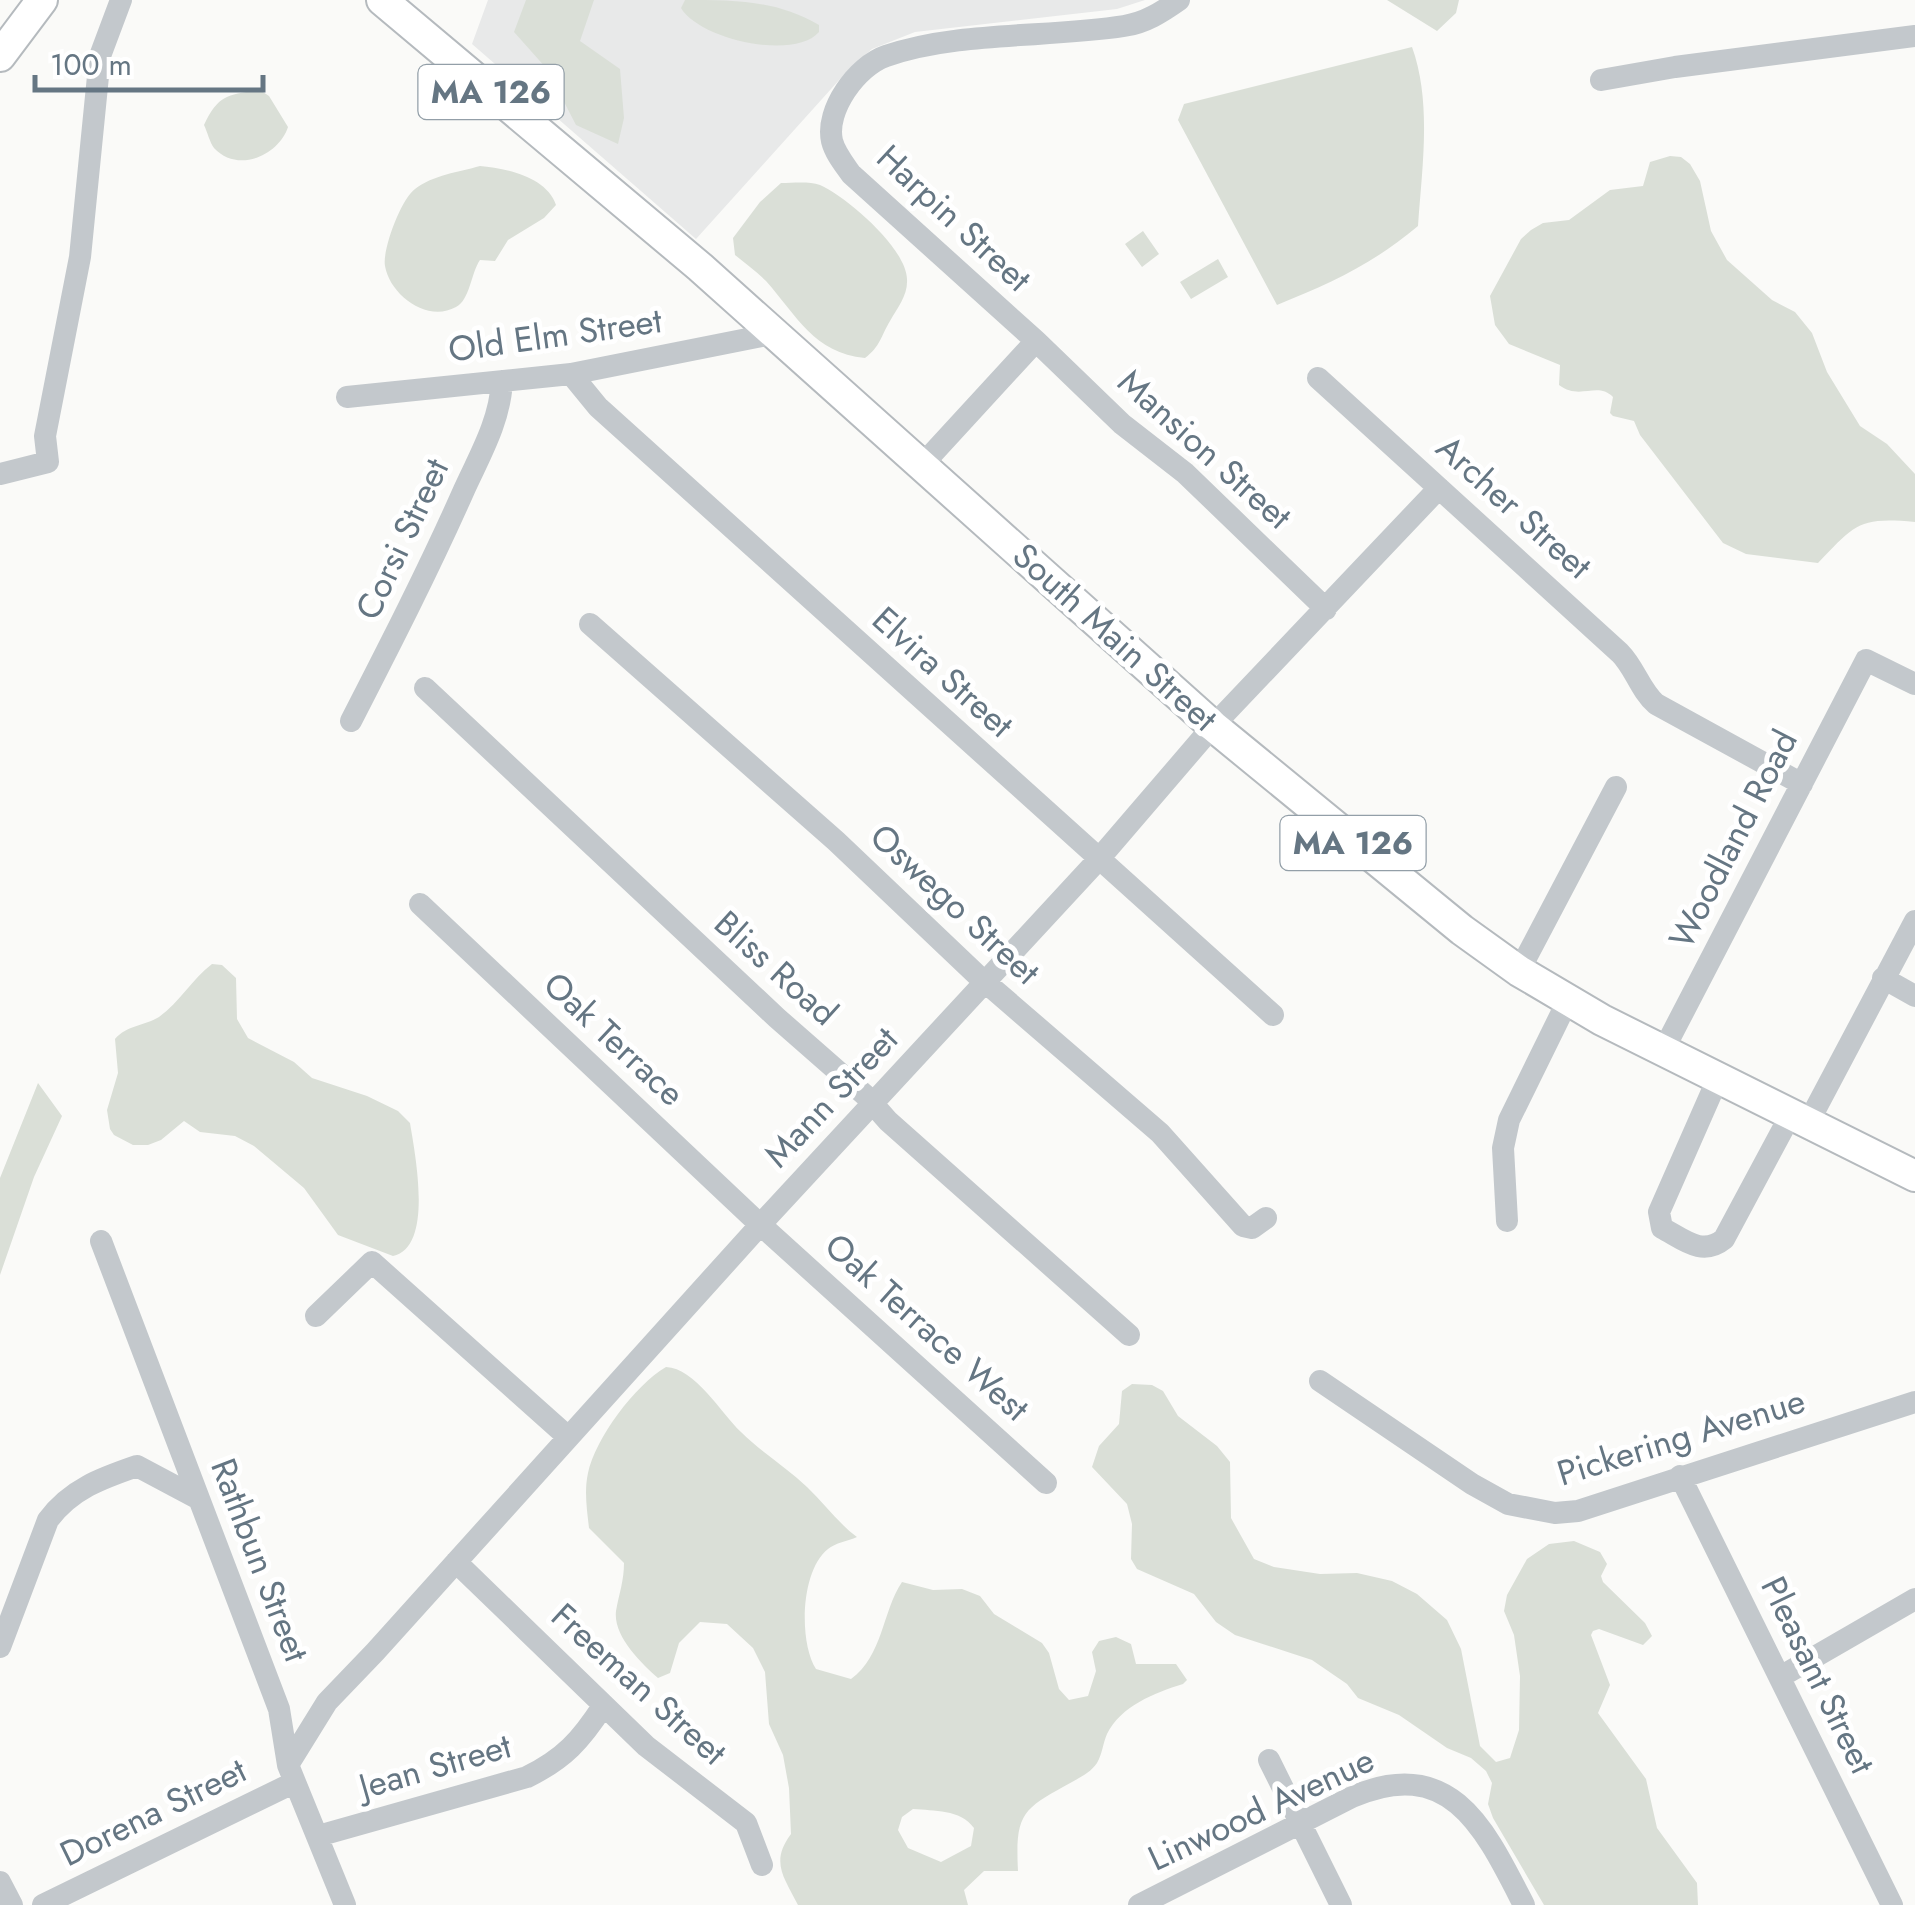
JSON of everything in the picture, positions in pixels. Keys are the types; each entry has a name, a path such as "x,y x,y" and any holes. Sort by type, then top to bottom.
{"main road":[{"path":"0,56 42,0"},
{"name":"South Main Street","path":"382,0 700,267 1213,726 1399,880 1520,971 1568,1000 1915,1176"}],"street":[{"path":"0,474 48,462 45,436 80,256 100,56 121,0"},
{"name":"Harpin Street","path":"922,464 1036,341 851,174 832,145 834,108 857,78 882,57 976,40 1127,26 1157,15 1179,0"},
{"path":"1601,80 1915,36"},
{"name":"Old Elm Street","path":"346,398 571,374 772,334"},
{"name":"Mansion Street","path":"1036,341 1122,424 1185,473 1326,610"},
{"name":"Elvira Street","path":"571,374 598,407 1273,1015"},
{"name":"Archer Street","path":"1318,378 1620,653 1636,671 1649,698 1802,784"},
{"name":"Corsi Street","path":"351,721 432,565 491,430 500,405 502,381"},
{"name":"Mann Street","path":"292,1773 326,1702 1098,860 1213,726 1439,488"},
{"name":"Oswego Street","path":"590,624 836,841 984,981 1160,1132 1245,1227 1252,1228 1266,1218"},
{"name":"Woodland Road","path":"1663,1050 1866,660 1915,684"},
{"name":"Bliss Road","path":"424,688 888,1121 1128,1335"},
{"path":"1520,971 1616,787"},
{"name":"Oak Terrace","path":"420,904 761,1224"},
{"path":"1718,1078 1659,1212 1662,1228 1699,1248 1713,1247 1724,1239 1915,921"},
{"path":"1883,978 1915,996"},
{"path":"1507,1221 1503,1148 1509,1120 1568,1000"},
{"name":"Oak Terrace West","path":"761,1224 1046,1483"},
{"name":"Rathbun Street","path":"102,1241 279,1709 292,1773 345,1905"},
{"path":"316,1316 372,1262 568,1438"},
{"name":"Pickering Avenue","path":"1320,1381 1472,1484 1508,1504 1556,1514 1578,1511 1915,1402"},
{"path":"0,1648 44,1530 60,1504 72,1494 137,1466 198,1499"},
{"name":"Pleasant Street","path":"1680,1476 1892,1905"},
{"name":"Freeman Street","path":"456,1562 646,1746 746,1823 762,1865"},
{"path":"1780,1677 1915,1599"},
{"name":"Jean Street","path":"318,1836 527,1777 579,1742 603,1706"},
{"path":"1269,1760 1341,1905"},
{"name":"Dorena Street","path":"43,1905 68,1900 292,1773"},
{"name":"Linwood Avenue","path":"1151,1902 1369,1790 1414,1783 1445,1795 1474,1820 1494,1848 1524,1905"},
{"path":"0,1882 12,1905"}],"shaded area":[{"path":"488,0 1145,0 1117,9 915,32 872,49 849,69 696,239 472,44"},
{"path":"526,0 594,0 580,41 620,69 624,118 618,144 576,125 547,69 514,32"},
{"path":"685,0 771,6 819,25 819,32 807,41 789,45 726,37 691,19 681,8"},
{"path":"1387,0 1459,0 1456,13 1437,31"},
{"path":"1412,47 1424,113 1418,226 1351,272 1277,305 1178,120 1184,104"},
{"path":"260,90 269,96 288,127 283,137 257,158 234,160 224,156 213,146 204,125 209,115 226,98"},
{"path":"1681,157 1690,164 1700,181 1711,231 1727,260 1772,300 1795,312 1812,333 1827,372 1860,426 1887,444 1915,474 1915,522 1881,521 1859,526 1818,563 1746,554 1723,543 1640,435 1634,421 1610,413 1613,397 1601,391 1574,391 1559,385 1560,365 1509,344 1495,325 1490,296 1521,239 1543,223 1569,220 1610,190 1643,186 1650,162"},
{"path":"480,166 535,181 556,205 544,218 508,240 495,261 480,260 461,304 445,311 422,309 402,296 388,277 386,249 394,225 404,203 422,184"},
{"path":"781,183 816,184 831,191 873,225 904,267 904,296 877,345 865,358 847,355 819,341 766,281 735,255 733,238 760,202"},
{"path":"1143,231 1159,254 1142,267 1125,244"},
{"path":"1218,259 1228,277 1191,299 1180,282"},
{"path":"212,964 222,965 236,978 237,1019 248,1038 294,1062 312,1078 367,1096 398,1111 410,1123 419,1198 414,1236 406,1249 393,1256 338,1235 304,1188 254,1146 235,1136 200,1132 184,1121 161,1140 148,1145 133,1145 114,1135 107,1110 118,1073 115,1039 159,1017"},
{"path":"38,1083 62,1116 34,1177 0,1275 0,1178"},
{"path":"666,1367 687,1375 741,1432 799,1480 857,1537 828,1549 812,1573 805,1625 816,1669 851,1679 862,1669 876,1646 902,1582 933,1590 962,1589 980,1596 994,1614 1042,1643 1049,1653 1059,1689 1069,1700 1088,1696 1096,1671 1092,1652 1099,1641 1116,1637 1131,1644 1136,1664 1176,1664 1187,1680 1139,1702 1121,1716 1107,1734 1092,1769 1025,1814 1018,1836 1018,1871 984,1871 964,1890 968,1905 798,1905 780,1861 791,1834 789,1788 783,1755 769,1724 765,1672 753,1648 727,1624 700,1622 679,1643 670,1673 658,1678 623,1639 616,1611 624,1563 589,1528 587,1480 592,1459 608,1429 654,1375","holes":["913,1809 962,1817 974,1828 971,1846 941,1862 908,1848 898,1830 902,1817"]},
{"path":"1132,1384 1152,1385 1163,1391 1178,1416 1217,1446 1230,1462 1231,1518 1254,1559 1274,1567 1320,1574 1357,1573 1392,1581 1417,1594 1447,1620 1461,1649 1480,1746 1496,1762 1510,1758 1519,1730 1520,1676 1514,1635 1504,1611 1507,1595 1527,1559 1549,1544 1574,1541 1600,1552 1607,1564 1601,1576 1603,1582 1645,1623 1652,1636 1643,1645 1599,1629 1593,1631 1591,1635 1610,1685 1598,1713 1646,1779 1657,1828 1697,1883 1698,1905 1544,1905 1493,1818 1488,1804 1492,1783 1486,1771 1471,1758 1447,1748 1399,1715 1358,1698 1347,1684 1312,1660 1235,1635 1216,1622 1194,1594 1137,1569 1131,1559 1132,1524 1127,1504 1092,1467 1099,1446 1119,1424 1122,1391"}]}
